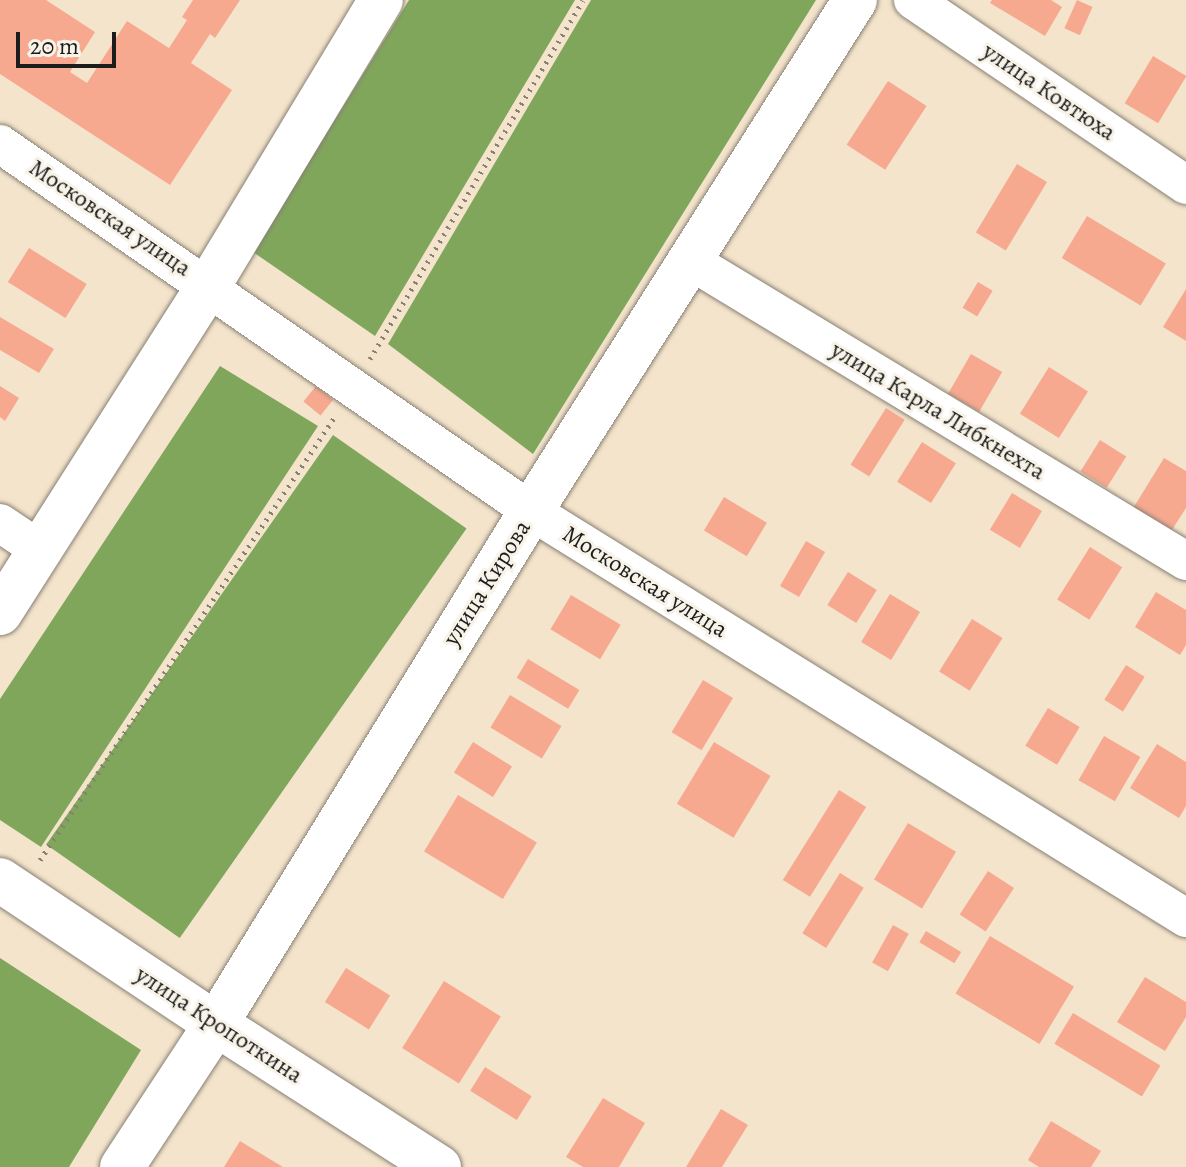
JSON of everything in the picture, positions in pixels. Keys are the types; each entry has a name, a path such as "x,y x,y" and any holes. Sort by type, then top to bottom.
{"main road":[{"path":"0,613 209,285 381,0"},
{"name":"улица Кирова","path":"122,1167 216,1024 531,511 855,0"},
{"name":"улица Кропоткина","path":"0,880 439,1167"}],"street":[{"name":"улица Ковтюха","path":"913,0 1186,185"},
{"name":"Московская улица","path":"0,144 209,285 531,511 1186,918"},
{"name":"улица Карла Либкнехта","path":"689,260 1186,561"},
{"path":"0,523 40,550"}],"path":[{"path":"44,857 354,387 583,0"}],"green space":[{"path":"409,0 575,0 375,336 253,252"},
{"path":"591,0 816,0 533,454 388,344"},
{"path":"220,366 318,426 41,847 0,820 0,699"},
{"path":"333,435 467,528 180,938 46,845"},
{"path":"0,958 141,1050 69,1167 0,1167"}],"building":[{"path":"0,0 46,0 95,32 70,72 87,83 127,21 169,48 187,20 182,17 193,0 240,0 215,38 210,34 191,63 232,90 170,185 0,74"},
{"path":"992,0 1051,0 1062,7 1045,36 990,3"},
{"path":"1077,0 1093,7 1080,35 1064,28"},
{"path":"1153,56 1186,76 1158,123 1125,103"},
{"path":"888,81 927,106 885,170 847,145"},
{"path":"1017,164 1047,182 1006,251 976,233"},
{"path":"1087,216 1166,263 1141,305 1062,258"},
{"path":"29,248 87,284 65,318 8,282"},
{"path":"978,282 993,291 977,316 963,308"},
{"path":"1186,289 1186,341 1163,327"},
{"path":"0,317 54,349 39,373 0,350"},
{"path":"971,354 1002,372 979,412 948,394"},
{"path":"1049,367 1088,391 1059,438 1020,414"},
{"path":"0,386 19,398 5,421 0,417"},
{"path":"316,386 333,400 321,415 303,402"},
{"path":"886,408 905,420 869,476 850,465"},
{"path":"1100,440 1126,456 1107,488 1080,471"},
{"path":"922,442 956,463 931,503 897,482"},
{"path":"1164,458 1186,471 1186,508 1170,533 1132,510"},
{"path":"1012,493 1042,511 1020,548 990,530"},
{"path":"724,497 767,523 747,556 704,530"},
{"path":"806,541 825,552 799,597 780,586"},
{"path":"1090,547 1122,567 1089,620 1057,600"},
{"path":"848,572 877,590 856,623 827,605"},
{"path":"1156,592 1186,610 1186,645 1180,655 1135,627"},
{"path":"890,594 920,612 891,660 861,642"},
{"path":"571,595 621,625 600,659 550,629"},
{"path":"972,619 1003,638 970,691 939,672"},
{"path":"528,659 579,690 568,709 517,678"},
{"path":"1126,665 1145,677 1123,711 1104,700"},
{"path":"703,680 733,698 702,750 672,732"},
{"path":"510,695 561,726 542,758 490,728"},
{"path":"1048,708 1080,727 1057,765 1025,746"},
{"path":"1104,736 1140,757 1115,801 1078,780"},
{"path":"473,742 512,766 493,797 454,773"},
{"path":"714,742 771,776 733,838 677,804"},
{"path":"1157,744 1186,762 1186,806 1179,818 1130,788"},
{"path":"839,790 866,807 810,897 783,880"},
{"path":"458,795 537,842 503,899 424,852"},
{"path":"908,823 956,852 922,908 874,880"},
{"path":"988,871 1014,888 986,931 960,915"},
{"path":"840,873 864,888 826,948 802,933"},
{"path":"893,925 909,934 888,971 872,963"},
{"path":"926,931 961,952 954,963 919,942"},
{"path":"990,936 1074,986 1039,1044 955,993"},
{"path":"346,968 390,996 369,1029 325,1002"},
{"path":"1145,977 1186,1002 1186,1017 1165,1051 1117,1022"},
{"path":"444,981 501,1017 459,1084 402,1048"},
{"path":"1073,1013 1160,1066 1142,1096 1054,1044"},
{"path":"485,1067 532,1096 517,1120 470,1091"},
{"path":"603,1098 645,1123 619,1167 583,1167 566,1157"},
{"path":"721,1109 748,1125 722,1167 686,1167"},
{"path":"1051,1121 1101,1151 1091,1167 1039,1167 1028,1160"},
{"path":"240,1141 283,1167 224,1167"}]}
